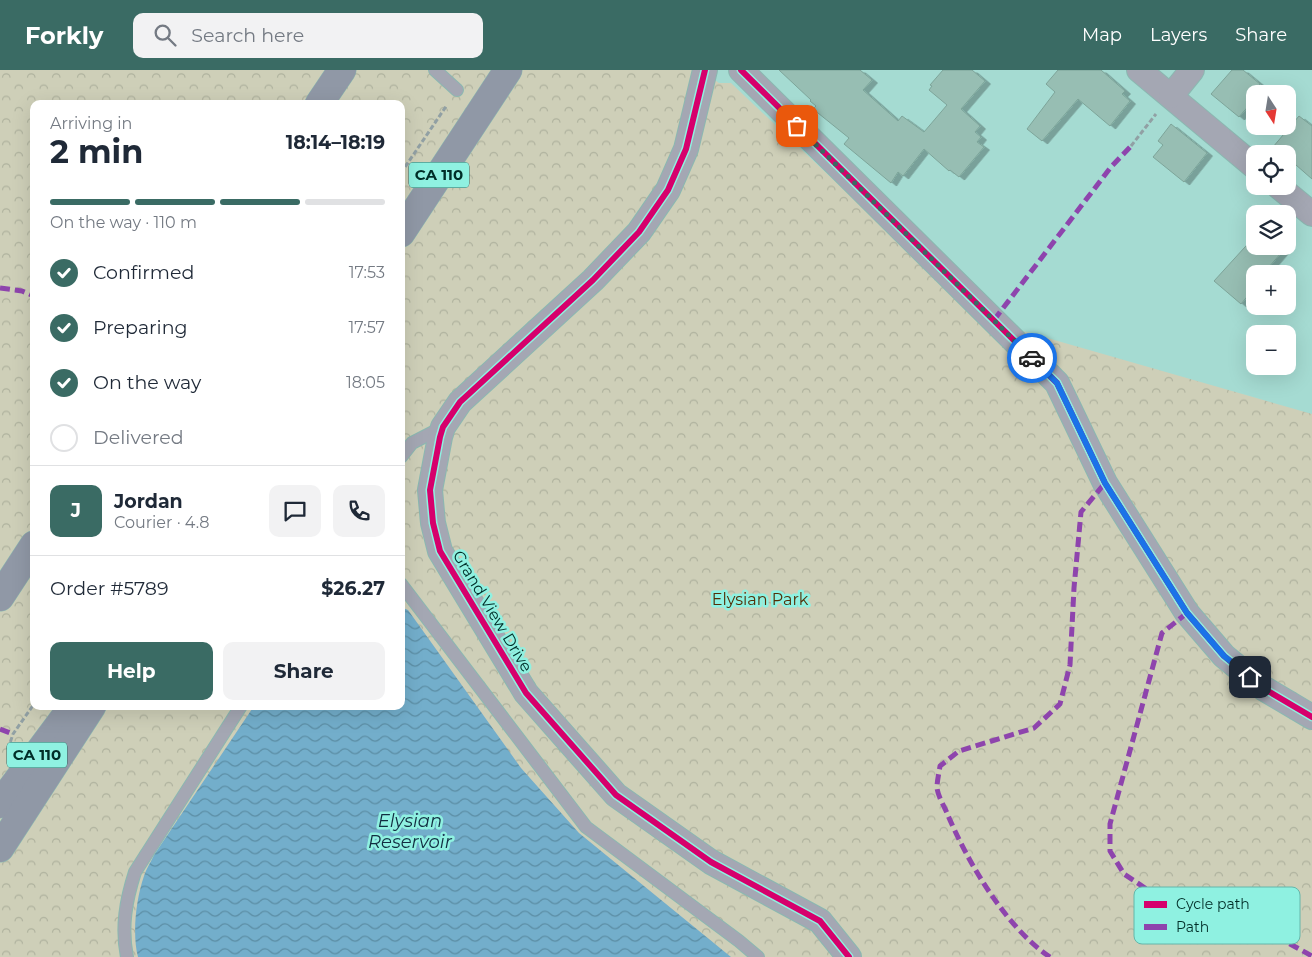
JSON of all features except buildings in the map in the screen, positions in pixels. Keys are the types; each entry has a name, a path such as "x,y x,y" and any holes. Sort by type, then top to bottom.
{"highway":[{"path":"322,100 342,70"},
{"name":"CA 110","path":"405,227 508,70"},
{"path":"0,597 30,551"},
{"name":"CA 110","path":"0,804 70,710"},
{"path":"0,848 89,710"}],"street":[{"name":"Grand View Drive","path":"704,70 686,149 668,190 639,232 592,280 460,402 443,427 430,490 433,523 440,551 526,693 616,794 711,862 820,921 849,957"},
{"path":"741,70 1057,383 1105,483 1187,613 1224,656 1263,688 1312,718"},
{"path":"1139,70 1246,159"},
{"path":"1171,96 1192,70"},
{"path":"1289,195 1312,214"}],"lane":[{"path":"434,70 457,90"},
{"path":"405,452 412,443 443,427"},
{"path":"405,589 586,827 758,957"},
{"path":"127,957 123,924 127,898 135,872 238,710"}],"path":[{"path":"405,167 457,90"},
{"path":"1131,146 1171,96"},
{"path":"8,751 13,734 30,710"}],"green space":[{"name":"Elysian Park","path":"0,70 701,70 719,83 731,83 981,319 1312,414 1312,957 0,957"}],"water":[{"name":"Elysian Reservoir","path":"405,609 408,610 521,768 579,833 731,957 138,957 135,938 139,895 146,871 154,855 251,710 405,710"}],"marked path":[{"path":"994,320 1111,167 1131,146"},
{"path":"0,288 22,291 30,294"},
{"path":"1050,957 1018,929 1003,911 977,872 955,832 939,794 937,783 940,766 959,751 1034,728 1060,704 1070,665 1074,588 1081,512 1105,483"},
{"path":"1144,887 1124,874 1110,851 1110,824 1162,633 1187,613"},
{"path":"0,729 13,734"},
{"path":"1290,944 1312,956"}],"cycle path":[{"path":"705,70 686,149 668,190 639,232 593,280 460,402 443,427 430,490 433,523 440,551 526,693 616,795 711,862 820,921 849,957"},
{"path":"741,70 1057,383 1105,483 1187,613 1224,656 1263,688 1312,717"}],"way so far":[{"path":"797,126 1032,358"}],"route":[{"path":"1032,358 1057,383 1105,483 1187,613 1224,656 1250,677"}]}
